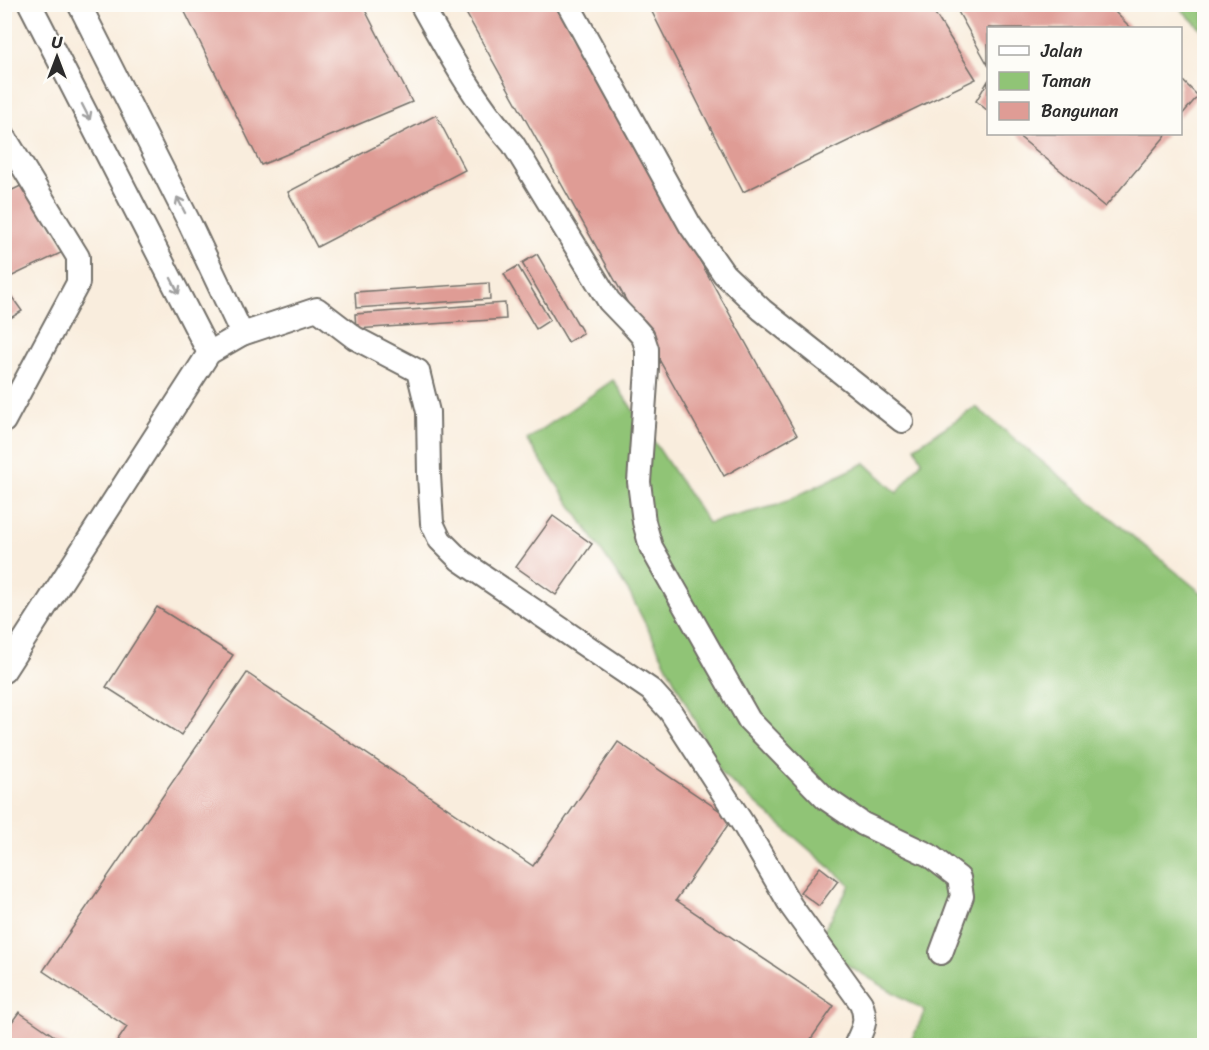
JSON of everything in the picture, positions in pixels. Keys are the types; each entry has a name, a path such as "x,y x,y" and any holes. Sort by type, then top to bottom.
{"lane":[{"path":"30,4 209,353"},
{"path":"79,4 190,224 242,334"},
{"path":"421,4 460,75 494,123 513,144 609,301 642,337 647,349 647,369 639,482 644,522 651,547 749,720 825,798 863,824 928,855 959,878 962,896 940,953"},
{"path":"568,4 690,225 724,274 762,310 902,421"},
{"path":"4,136 78,257 79,268 78,283 4,421"},
{"path":"4,671 209,353 242,334 317,309 355,338 418,371 428,412 432,523 440,540 460,560 651,690 670,711 745,827 791,906 861,1003 865,1014 865,1025 855,1046"}],"green space":[{"path":"1177,5 1204,5 1204,32"},
{"path":"613,380 708,523 778,505 865,463 897,493 922,461 915,447 976,407 1204,595 1204,1045 909,1045 925,1011 815,946 850,885 722,774 629,592 527,440"}],"building":[{"path":"181,4 362,4 412,102 261,165"},
{"path":"461,4 557,4 797,435 724,476"},
{"path":"648,4 929,4 976,79 743,192"},
{"path":"959,4 1107,4 1130,27 987,27 987,63 956,8"},
{"path":"1182,80 1198,96 1182,115"},
{"path":"987,83 987,110 976,101"},
{"path":"436,115 465,170 317,247 288,192"},
{"path":"1017,135 1166,135 1105,207"},
{"path":"27,183 65,251 4,280 4,194"},
{"path":"537,254 583,333 568,342 522,263"},
{"path":"518,266 550,320 536,329 504,274"},
{"path":"489,283 490,299 356,308 355,292"},
{"path":"4,286 22,311 4,322"},
{"path":"505,303 506,319 356,329 355,314"},
{"path":"553,516 592,544 556,595 516,567"},
{"path":"157,607 233,655 181,735 106,687"},
{"path":"247,673 533,866 618,742 732,819 676,900 834,1006 806,1046 114,1046 127,1027 43,971"},
{"path":"820,867 838,881 819,906 800,892"},
{"path":"19,1012 69,1046 4,1046 4,1033"}]}
